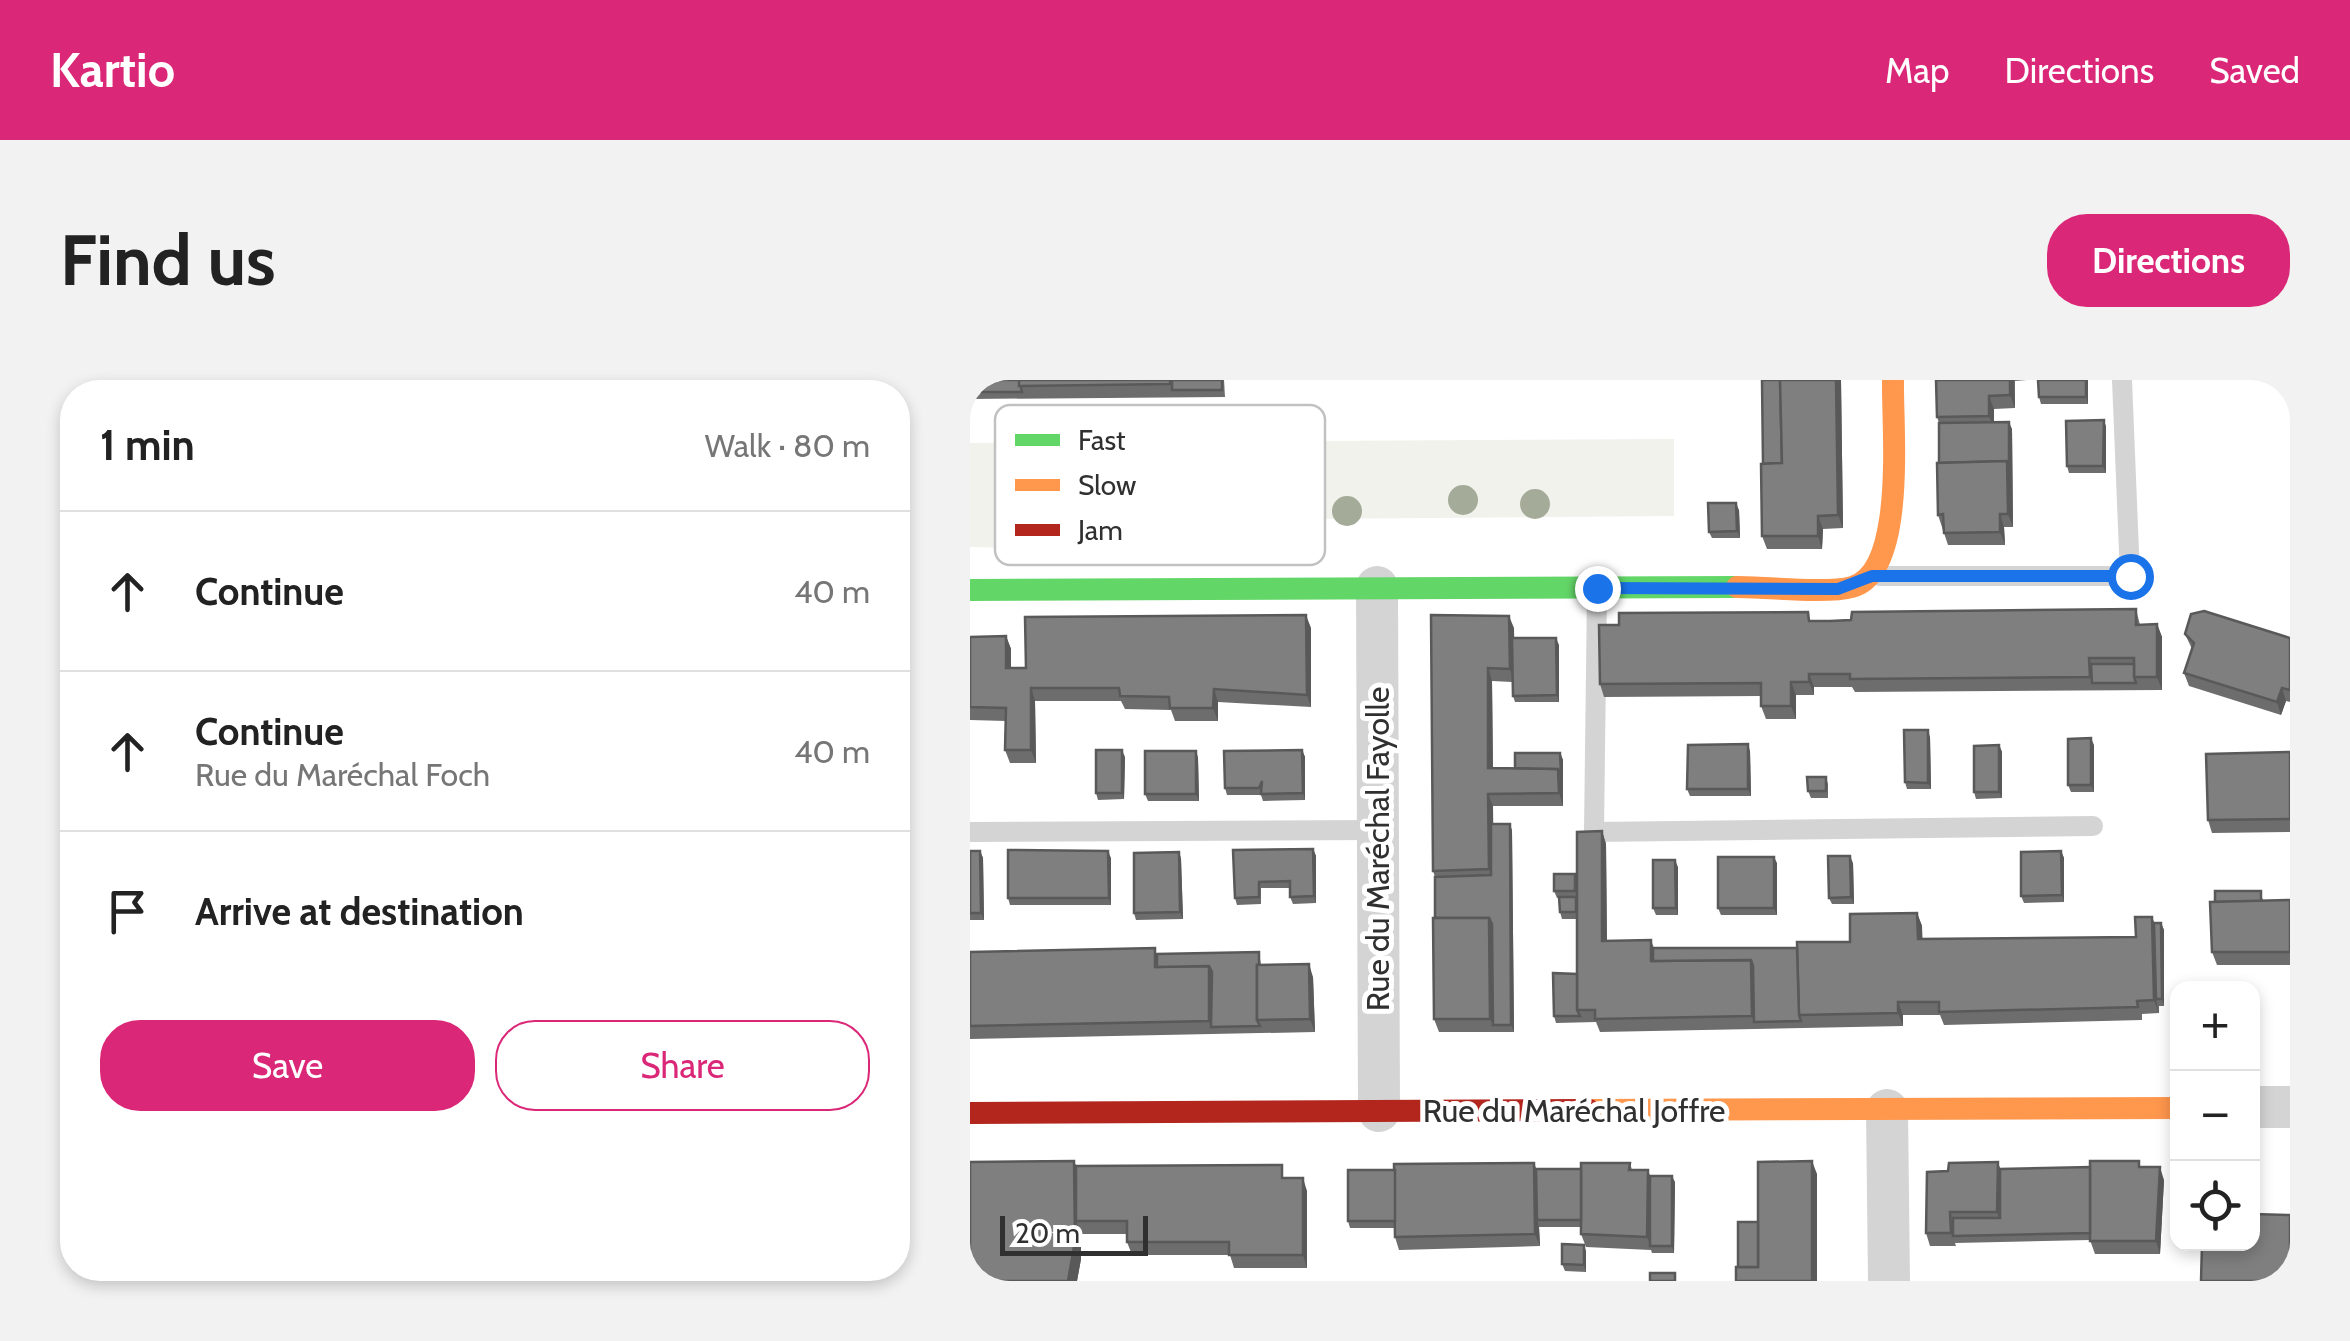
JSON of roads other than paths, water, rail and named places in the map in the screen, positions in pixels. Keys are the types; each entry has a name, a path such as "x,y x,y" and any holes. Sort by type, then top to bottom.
{"street":[{"path":"970,590 1838,589 1872,576 1887,554 1892,526 1892,380"},
{"name":"Rue du Maréchal Fayolle","path":"1377,588 1379,1111"},
{"path":"2260,1107 2290,1107"},
{"name":"Rue du Maréchal Joffre","path":"970,1113 2170,1108"},
{"path":"1887,1110 1889,1281"}],"lane":[{"path":"1872,576 2130,576 2122,380"},
{"path":"1597,588 1594,832 2093,826"},
{"path":"970,832 1377,830"}]}
